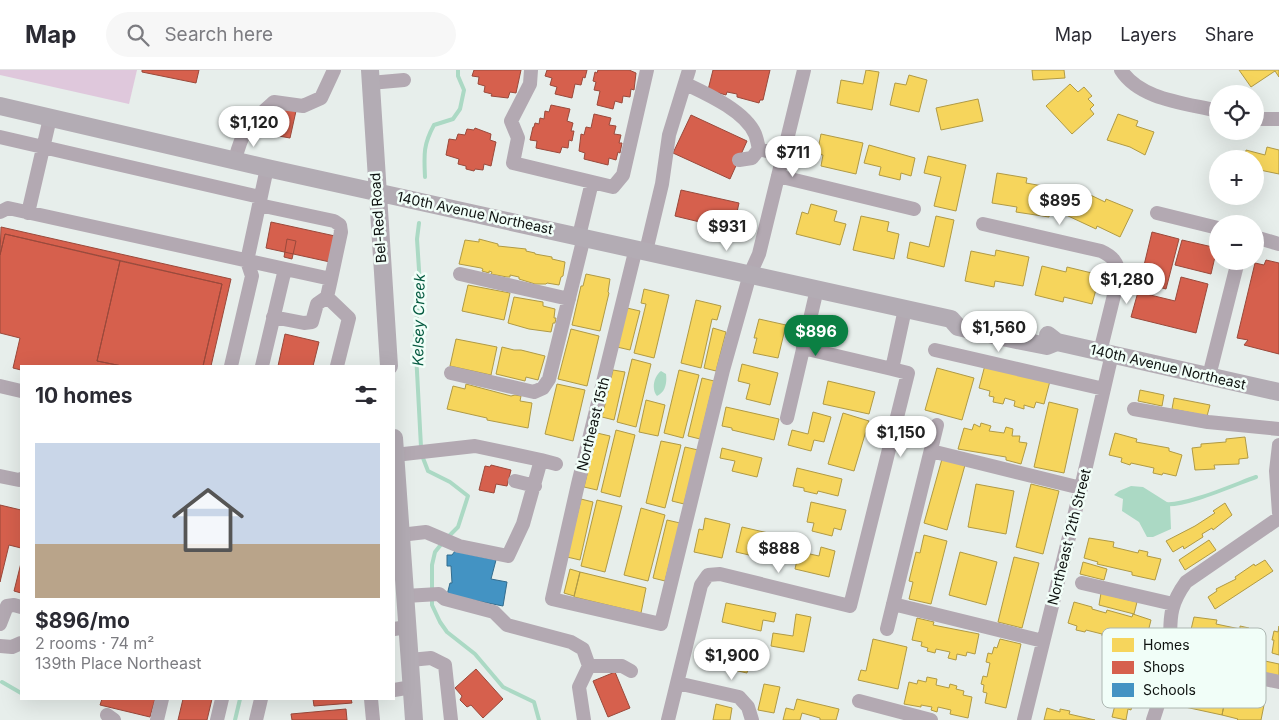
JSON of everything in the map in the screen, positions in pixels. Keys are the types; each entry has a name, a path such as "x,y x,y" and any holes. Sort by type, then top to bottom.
{"main road":[{"name":"Bel-Red Road","path":"370,76 389,365"},
{"name":"140th Avenue Northeast","path":"0,106 267,168 950,319 958,327 1046,346 1057,342 1279,392"},
{"path":"395,455 400,535 401,628 410,660 414,720"}],"street":[{"path":"235,160 240,139 248,126 274,102 303,106 321,98 334,70"},
{"path":"531,70 530,84 507,123 518,138 513,163 613,186 623,175 647,70"},
{"path":"750,274 758,258 804,70"},
{"path":"1122,70 1134,85 1151,95 1209,109"},
{"path":"370,76 404,80"},
{"path":"688,77 746,122 755,134 759,149"},
{"name":"Northeast 15th","path":"688,77 669,135 662,184 641,250 578,484 552,599 660,624 723,370 750,274"},
{"path":"28,213 50,118"},
{"path":"1264,119 1279,119"},
{"path":"0,137 260,201 337,222 340,225 341,232 327,297 316,304 312,322 304,323 273,317"},
{"path":"759,149 783,155"},
{"path":"739,160 752,158 759,149"},
{"path":"565,175 568,161"},
{"path":"232,365 252,276 247,261 267,168"},
{"path":"778,176 914,209"},
{"path":"451,373 534,392 543,388 550,379 569,299 592,182"},
{"path":"0,212 8,208 331,279"},
{"path":"1157,213 1209,226"},
{"name":"Northeast 12th Street","path":"983,224 1101,251 1108,254 1116,262 1119,275 1106,353 1104,389 1024,720"},
{"path":"1264,240 1279,244"},
{"path":"262,365 285,270"},
{"path":"1209,376 1236,270"},
{"path":"460,274 569,299"},
{"path":"787,418 817,289"},
{"path":"327,297 349,318 337,365"},
{"path":"892,369 905,309"},
{"path":"668,720 701,585 708,575 720,574 850,606 908,373 803,348"},
{"path":"935,350 1104,389"},
{"path":"0,386 20,391"},
{"path":"1134,409 1208,422 1279,430"},
{"path":"887,629 937,425"},
{"path":"1279,445 1276,471 1279,513"},
{"path":"395,455 475,446 556,464"},
{"path":"931,451 1081,488"},
{"path":"400,535 426,532 436,538 459,546 508,556 523,524 541,460"},
{"path":"0,476 20,480"},
{"path":"515,482 535,486"},
{"path":"1169,628 1173,604 1186,582 1279,518"},
{"path":"1082,583 1173,604"},
{"path":"401,593 434,594 445,599 494,612 507,625 571,642 583,649 589,666 579,687 584,720"},
{"path":"893,604 1043,640"},
{"path":"0,624 7,606 20,607"},
{"path":"0,646 12,647 20,643"},
{"path":"410,660 430,658 445,665 451,720"},
{"path":"589,666 622,666 632,671"},
{"path":"1266,679 1279,682"},
{"path":"677,683 739,698 748,707 752,720"},
{"path":"395,690 412,688"},
{"path":"157,720 162,700"},
{"path":"217,720 222,700"},
{"path":"256,720 261,700"},
{"path":"371,700 373,720"},
{"path":"859,701 932,720"}],"shaded area":[{"path":"0,70 137,70 129,104 0,75"},
{"path":"661,371 666,374 666,383 662,392 657,396 654,390 654,383"},
{"path":"1131,486 1143,487 1170,504 1171,529 1153,537 1147,537 1139,522 1122,511 1123,499 1114,495"}],"building: Homes":[{"path":"866,70 879,72 872,110 837,103 841,80 863,84"},
{"path":"1032,70 1064,70 1065,78 1033,80"},
{"path":"1239,70 1279,70 1279,77 1275,71 1254,85 1250,85"},
{"path":"909,75 927,80 919,112 890,105 895,83 906,85"},
{"path":"1070,84 1078,92 1084,87 1092,96 1088,99 1094,105 1090,109 1094,114 1072,134 1046,106"},
{"path":"978,99 983,121 941,130 936,108"},
{"path":"1118,114 1138,121 1136,126 1154,132 1145,155 1130,147 1107,140"},
{"path":"821,134 863,143 856,174 821,166 823,155 817,154"},
{"path":"869,145 915,158 911,176 901,173 900,180 879,175 881,167 864,163"},
{"path":"1267,147 1279,150 1279,174 1264,171"},
{"path":"928,156 966,165 956,211 934,206 941,177 924,173"},
{"path":"997,173 1027,178 1026,183 1054,188 1049,217 1016,212 1017,207 992,203"},
{"path":"1078,189 1105,202 1106,199 1133,210 1120,237 1097,226 1096,229 1066,215"},
{"path":"811,204 837,211 834,221 846,224 840,245 796,234 802,212 808,214"},
{"path":"861,216 889,222 887,231 899,234 894,259 853,250"},
{"path":"936,216 954,220 944,267 907,258 910,242 929,247"},
{"path":"479,239 498,244 498,246 526,249 526,251 535,254 565,262 563,276 559,285 535,284 519,279 519,277 491,274 492,272 482,271 483,269 481,268 459,264 465,240 479,242"},
{"path":"996,250 1029,257 1023,286 995,281 994,287 965,281 971,251 995,256"},
{"path":"1042,266 1066,272 1067,267 1100,275 1092,304 1064,297 1063,302 1035,295"},
{"path":"586,274 610,279 609,293 600,331 572,325 581,286 583,286"},
{"path":"468,285 510,293 504,320 462,311"},
{"path":"644,289 669,295 654,358 634,353 646,304 641,303"},
{"path":"514,297 543,302 543,306 555,309 554,318 556,318 551,332 529,329 508,323"},
{"path":"696,300 721,306 717,320 712,319 701,368 681,363"},
{"path":"627,308 640,311 630,350 617,347"},
{"path":"759,319 786,325 778,358 753,353 757,338 754,338"},
{"path":"713,328 726,332 716,371 704,368"},
{"path":"571,329 599,336 587,386 558,379"},
{"path":"456,339 497,347 491,375 450,366"},
{"path":"502,347 545,356 538,380 526,377 525,381 496,374"},
{"path":"632,359 651,364 636,427 617,422"},
{"path":"742,364 778,373 770,405 746,399 750,384 738,381"},
{"path":"985,365 1050,381 1044,404 1036,402 1034,408 1024,405 1024,409 1014,406 1015,401 1005,398 1003,404 993,402 994,397 989,396 990,391 979,388"},
{"path":"937,368 974,378 962,420 925,410"},
{"path":"613,370 625,372 614,420 602,417"},
{"path":"679,370 699,375 683,438 664,433"},
{"path":"702,378 714,381 700,439 688,436"},
{"path":"828,381 875,392 869,414 823,404"},
{"path":"466,384 511,396 521,396 520,401 532,403 528,428 487,420 487,418 447,409 453,386 465,389"},
{"path":"557,384 585,390 573,441 545,434"},
{"path":"1140,390 1164,395 1162,406 1138,401"},
{"path":"1174,398 1210,405 1207,416 1172,409"},
{"path":"646,400 665,405 658,436 639,432"},
{"path":"1049,402 1078,409 1064,473 1034,467"},
{"path":"726,407 779,419 774,440 722,426"},
{"path":"813,412 831,417 824,442 814,440 811,451 788,445 792,430 808,434"},
{"path":"843,413 869,421 854,471 828,464"},
{"path":"981,423 991,426 989,431 1004,433 1006,427 1013,429 1012,436 1020,436 1019,442 1027,443 1021,464 1006,460 1006,457 958,449 964,428 972,430 974,424 980,427"},
{"path":"616,430 635,435 620,497 601,492"},
{"path":"597,433 610,436 597,490 584,487"},
{"path":"1115,433 1137,439 1136,442 1169,448 1169,451 1182,455 1176,476 1153,473 1154,468 1131,463 1130,465 1121,462 1122,458 1109,455"},
{"path":"1245,437 1248,458 1239,459 1239,464 1214,465 1215,469 1195,470 1192,448 1201,447 1201,444 1226,442 1226,439"},
{"path":"661,441 681,445 665,508 646,503"},
{"path":"685,447 698,450 684,504 672,501"},
{"path":"722,448 762,458 757,477 732,471 735,461 720,458"},
{"path":"942,459 965,465 947,530 924,523"},
{"path":"797,468 842,479 838,496 818,491 817,494 804,491 804,488 793,486"},
{"path":"976,484 1014,491 1006,534 968,527"},
{"path":"1031,484 1059,491 1043,554 1016,547"},
{"path":"581,499 593,502 580,560 567,557"},
{"path":"597,500 622,506 605,572 581,566"},
{"path":"811,502 846,510 841,530 834,528 832,536 812,531 814,523 807,522"},
{"path":"1225,503 1232,515 1213,530 1212,528 1202,534 1203,537 1184,549 1183,546 1173,552 1166,541 1195,526 1215,513 1213,511"},
{"path":"641,508 665,515 648,581 624,575"},
{"path":"705,518 730,524 722,558 694,552 699,529 703,530"},
{"path":"667,520 680,523 665,581 653,578"},
{"path":"742,527 777,535 771,560 736,552"},
{"path":"924,535 947,541 931,604 909,599 913,582 909,581 916,552 920,553"},
{"path":"1089,538 1114,542 1113,547 1138,553 1139,550 1148,552 1147,556 1161,559 1155,580 1132,575 1132,572 1097,564 1098,562 1084,558"},
{"path":"1209,540 1216,550 1185,570 1179,560"},
{"path":"786,543 802,547 801,552 819,556 821,547 835,551 829,577 795,569 797,560 783,556"},
{"path":"960,552 997,562 986,605 949,595"},
{"path":"1014,557 1039,563 1022,628 998,622"},
{"path":"1265,560 1273,571 1215,609 1208,597 1217,591 1216,589 1236,579 1235,577 1254,564 1255,566"},
{"path":"1083,562 1107,569 1104,580 1080,574"},
{"path":"570,569 580,572 574,596 564,593"},
{"path":"580,572 646,588 641,613 574,597"},
{"path":"1101,593 1137,602 1134,614 1099,605"},
{"path":"1074,602 1106,613 1107,610 1132,617 1133,614 1151,620 1149,628 1102,628 1102,634 1086,630 1085,632 1076,630 1077,626 1068,623"},
{"path":"726,603 776,613 774,622 763,620 761,631 722,622"},
{"path":"796,614 811,617 804,652 771,646 773,633 793,636"},
{"path":"1194,617 1217,620 1216,624 1235,628 1191,628"},
{"path":"917,618 934,622 933,625 979,634 975,654 967,652 966,656 957,654 956,660 948,658 950,652 936,649 935,653 927,651 928,648 921,646 922,642 912,640"},
{"path":"1279,626 1279,655 1272,653 1274,640 1272,640 1274,631 1278,632"},
{"path":"873,639 907,647 898,689 858,680 861,670 866,671"},
{"path":"1000,639 1021,644 1006,708 985,703 987,693 983,692 984,685 981,684 983,676 987,677 990,663 986,662 988,653 992,654 994,647 997,648"},
{"path":"717,641 741,646 740,649 752,651 747,673 711,665"},
{"path":"1266,661 1279,664 1279,676 1266,673"},
{"path":"927,677 937,679 936,685 949,688 950,684 957,686 956,689 964,691 963,695 972,697 968,718 950,714 951,710 938,707 937,712 931,710 932,707 904,704 909,682 917,684 918,680 926,682"},
{"path":"764,684 780,687 774,713 758,710"},
{"path":"797,699 839,709 836,720 820,720 820,718 802,713 800,720 783,720 786,708 794,710"},
{"path":"716,704 732,708 730,720 713,720"},
{"path":"1047,708 1060,712 1060,709 1070,711 1069,714 1095,720 1044,720"},
{"path":"1114,708 1131,708 1131,710 1128,709 1126,720 1112,717"},
{"path":"1190,708 1223,708 1222,715"},
{"path":"1223,708 1263,708 1261,720 1237,720 1222,715"}],"building: Shops":[{"path":"142,70 199,70 196,83 142,72"},
{"path":"474,70 521,70 516,93 510,92 508,98 491,96 492,94 484,92 485,86 478,84 479,77 472,76"},
{"path":"547,70 587,70 581,85 575,84 572,98 555,94 557,87 550,85 552,78 545,76"},
{"path":"598,70 629,70 636,73 634,90 631,89 630,97 623,96 622,103 615,101 613,109 597,105 600,91 594,90 596,82 593,81 595,72 597,73"},
{"path":"713,70 770,70 763,100 760,100 759,103 737,97 737,94 727,92 726,95 708,90"},
{"path":"551,105 570,109 567,121 573,123 571,131 574,131 572,141 569,140 568,148 562,147 560,153 536,148 537,141 530,140 535,123 539,124 540,118 544,119 545,111 549,112"},
{"path":"279,107 296,111 290,138 273,135"},
{"path":"594,114 611,118 609,125 616,126 614,134 621,135 619,143 622,143 620,153 618,152 616,160 609,158 608,165 584,159 585,153 579,151 581,134 584,135 586,127 591,128"},
{"path":"691,115 747,141 730,179 673,153"},
{"path":"475,128 491,134 490,140 496,142 491,166 484,164 483,170 475,169 474,171 458,164 459,159 446,155 449,139 456,140 458,134 465,135 467,129 474,130"},
{"path":"681,190 739,203 733,230 675,216"},
{"path":"271,222 335,236 330,262 266,248"},
{"path":"1,227 231,279 211,365 203,365 222,284 5,234 0,255"},
{"path":"1152,232 1179,239 1166,289 1140,282"},
{"path":"5,234 120,261 97,361 117,365 20,365 20,370 13,368 20,338 0,333 0,255"},
{"path":"287,239 296,241 292,259 284,257"},
{"path":"1182,240 1209,246 1209,270 1212,270 1211,274 1175,265"},
{"path":"1266,260 1279,263 1279,354 1244,345 1248,340 1237,338 1253,270 1264,270"},
{"path":"120,261 222,284 203,365 117,365 97,361"},
{"path":"1181,277 1208,284 1196,333 1131,317 1138,292 1175,301"},
{"path":"285,334 319,342 313,365 278,365"},
{"path":"491,465 511,470 507,486 496,484 494,493 479,490 485,466 490,467"},
{"path":"0,505 20,510 20,548 9,545 0,582"},
{"path":"20,567 20,593 14,591"},
{"path":"476,669 503,699 483,718 471,705 467,707 460,700 462,696 455,688"},
{"path":"615,672 630,708 608,717 593,681"},
{"path":"102,700 155,700 150,717 100,705"},
{"path":"183,700 212,700 207,720 178,720"},
{"path":"313,700 351,700 352,703 314,706"},
{"path":"346,709 347,720 292,720 291,714"}],"building: Schools":[{"path":"455,551 496,560 491,579 507,582 503,606 447,595 450,583 452,583 451,566 447,566 447,555 452,555"}],"waterway":[{"name":"Kelsey Creek","path":"425,177 425,150 434,125 453,119 460,109 464,90 458,76 458,70"},
{"name":"Kelsey Creek","path":"419,223 417,239 420,285 415,334 421,447"},
{"name":"Kelsey Creek","path":"423,458 428,471 450,482 468,496 458,527 448,537"},
{"path":"1165,504 1197,499 1256,477"},
{"name":"Kelsey Creek","path":"443,542 435,552 432,565 432,605 440,622 447,632 475,654 503,687 534,702 539,720"},
{"path":"2,682 20,692"},
{"path":"235,720 240,700"}]}
